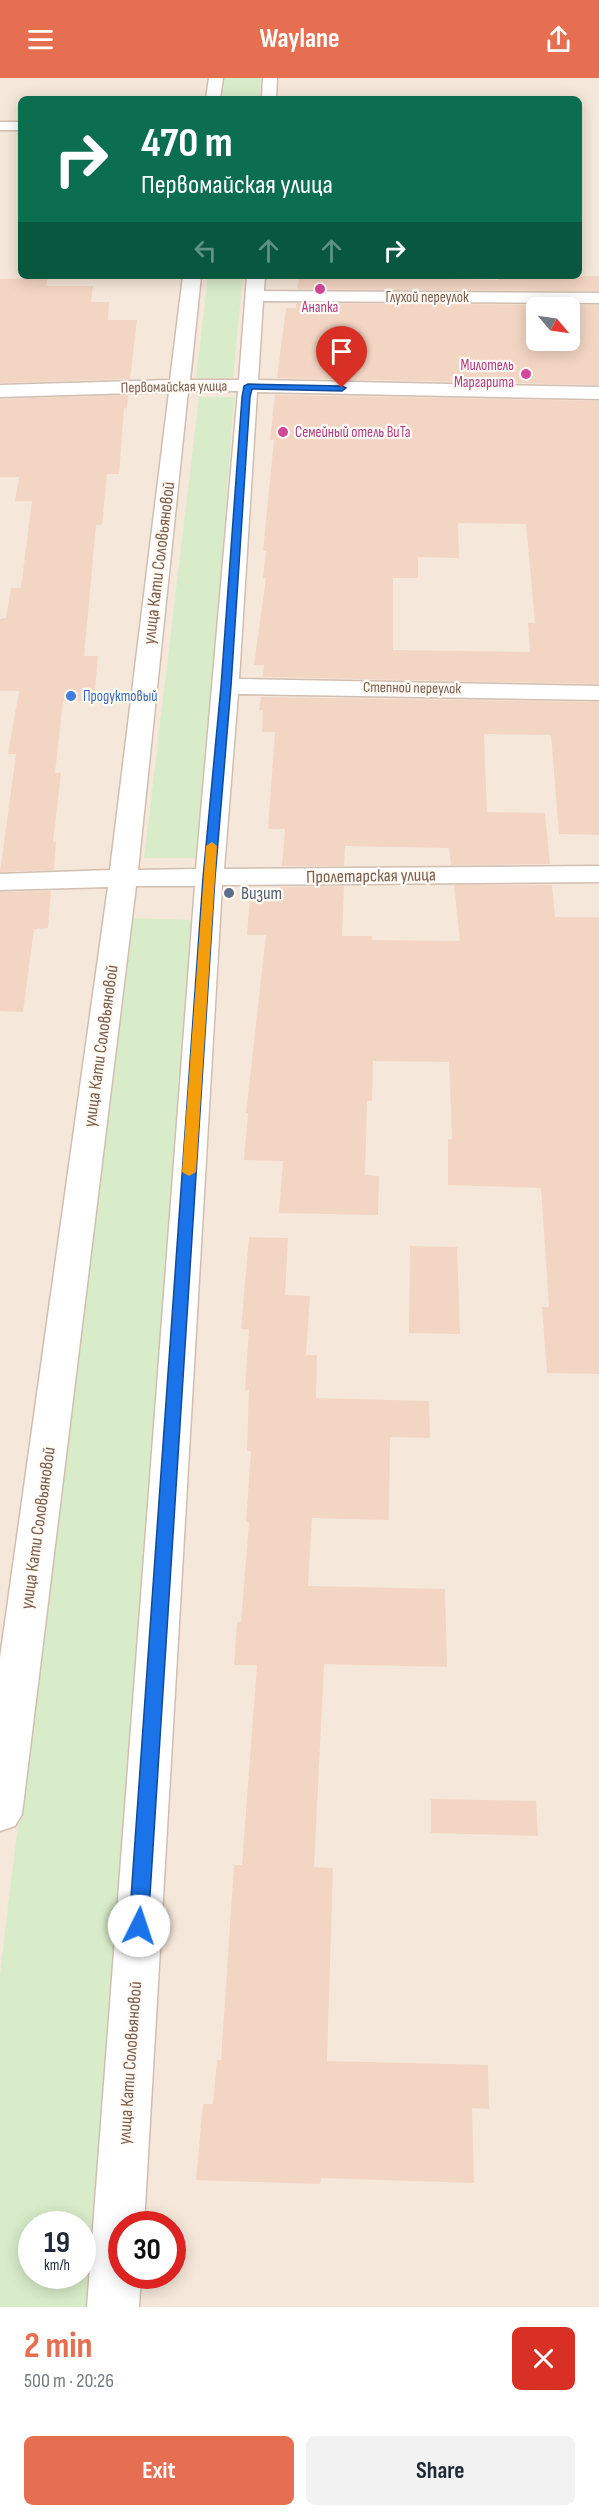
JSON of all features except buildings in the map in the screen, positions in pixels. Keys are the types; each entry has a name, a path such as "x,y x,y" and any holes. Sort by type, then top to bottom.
{"street":[{"path":"213,96 216,78"},
{"path":"269,96 270,78"},
{"path":"0,126 18,126"},
{"name":"улица Кати Соловьяновой","path":"0,1814 123,878 192,279"},
{"name":"улица Кати Соловьяновой","path":"113,2307 209,878 226,686 255,286"},
{"name":"Глухой переулок","path":"255,286 599,298"},
{"name":"Первомайская улица","path":"0,391 248,386 599,393"},
{"name":"Степной переулок","path":"226,686 599,693"},
{"name":"Пролетарская улица","path":"0,882 123,878 599,874"}],"shaded area":[{"path":"0,78 599,78 599,2307 0,2307"}],"green space":[{"path":"224,78 261,78 260,96 223,96"},
{"path":"208,279 243,279 233,378 196,378"},
{"path":"199,397 234,397 200,858 144,858"},
{"path":"127,918 195,920 95,2307 0,2307 0,1974"}],"slow traffic":[{"path":"189,1172 212,846"}],"place":[{"name":"Анапка","path":"320,289"},
{"name":"Милотель Маргарита","path":"526,374"},
{"name":"Семейный отель ВиТа","path":"283,432"},
{"name":"Продуктовый","path":"71,696"},
{"name":"Визит","path":"229,893"}],"route":[{"path":"139,1926 209,878 226,686 246,397 248,386 342,388"}]}
